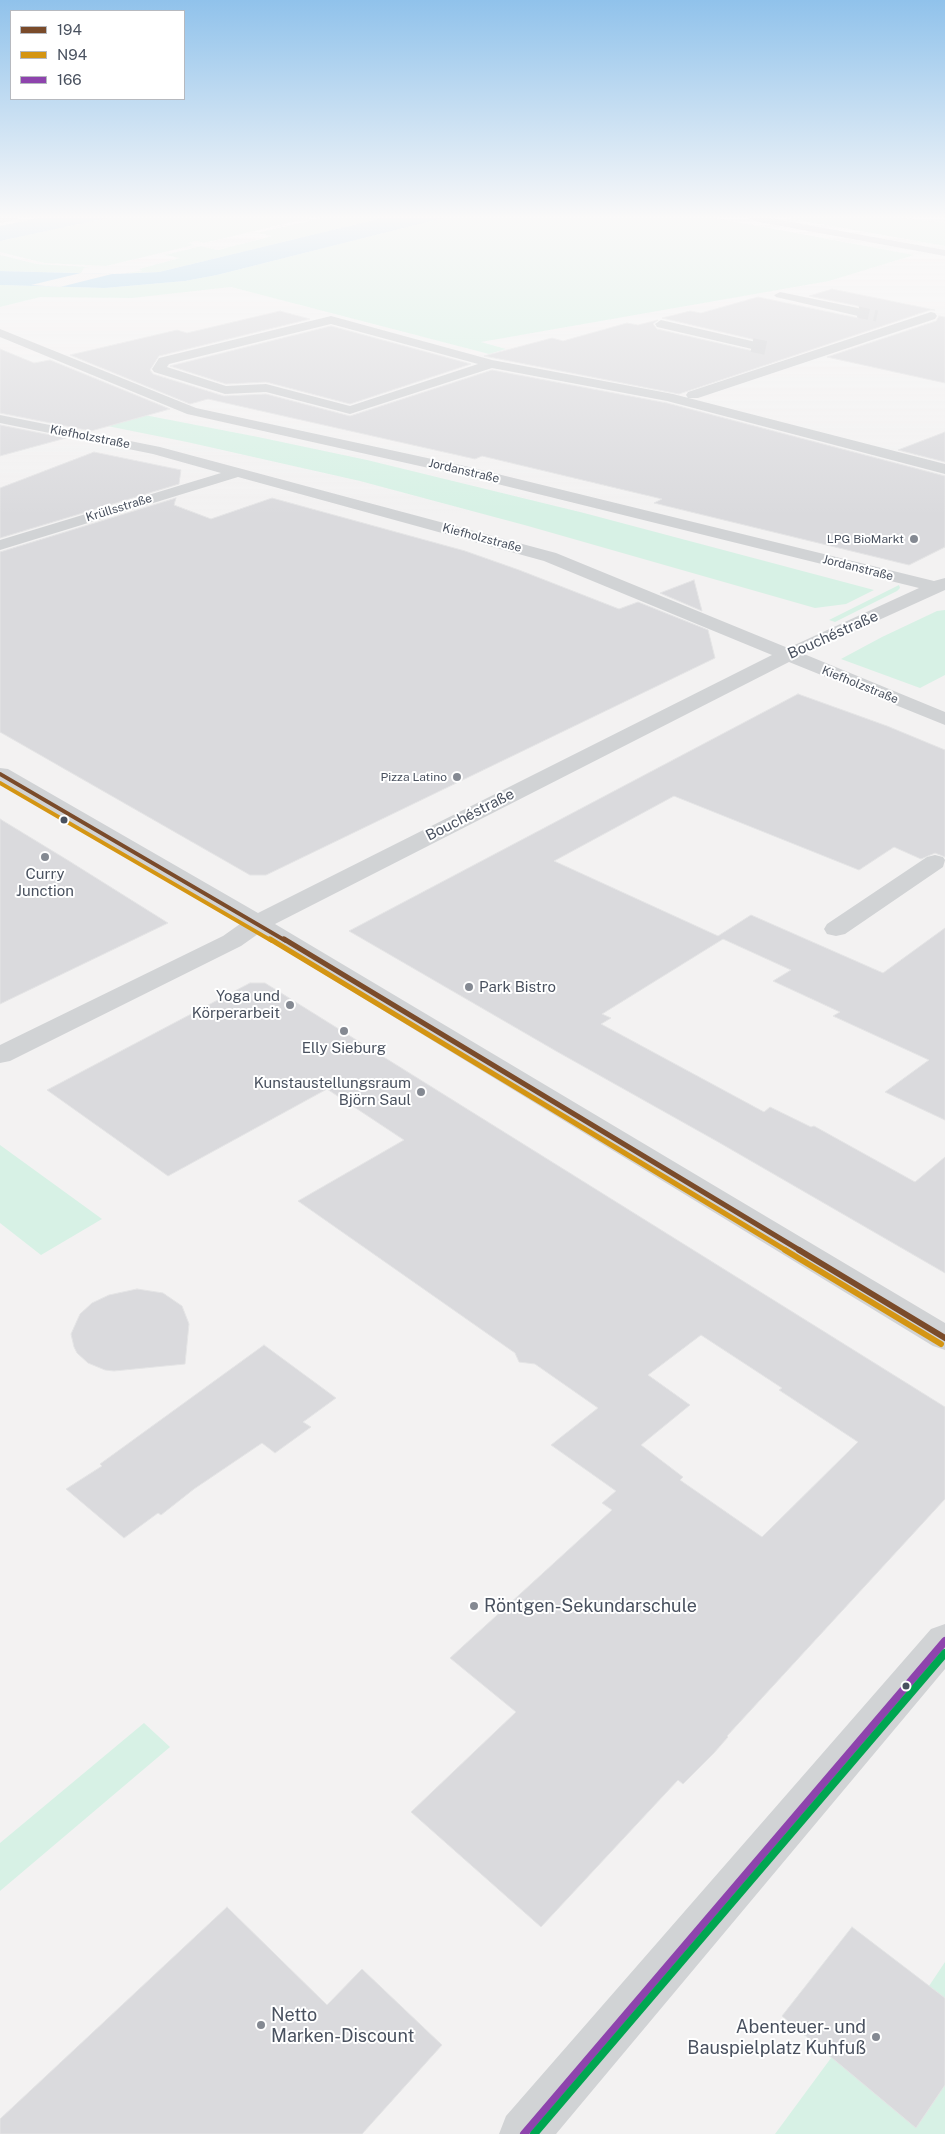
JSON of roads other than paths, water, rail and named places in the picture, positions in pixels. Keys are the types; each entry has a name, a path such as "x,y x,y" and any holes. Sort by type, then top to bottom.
{"street":[{"path":"885,318 910,323"},
{"path":"926,318 696,394 945,455"},
{"path":"491,364 455,378 350,410 266,388 225,390 159,369 164,361 331,320 491,364 668,397 945,470"},
{"path":"661,324 752,345"},
{"name":"Jordanstraße","path":"0,333 192,411 469,472 941,585"},
{"path":"780,352 805,357"},
{"path":"311,437 338,426 350,410"},
{"name":"Kiefholzstraße","path":"0,419 155,450 550,557 787,655 941,714"},
{"path":"469,472 489,462"},
{"name":"Krüllsstraße","path":"0,545 239,472"},
{"name":"Bouchéstraße","path":"0,1055 232,941 256,924 787,655 941,585"},
{"path":"0,774 256,924 945,1338"},
{"path":"836,929 935,862"},
{"path":"524,2134 945,1641"}],"tunnel":[{"path":"752,345 771,349"}],"place":[{"name":"LPG BioMarkt","path":"914,539"},
{"name":"Pizza Latino","path":"457,777"},
{"name":"Curry Junction","path":"45,857"},
{"name":"Park Bistro","path":"469,987"},
{"name":"Yoga und Körperarbeit","path":"290,1005"},
{"name":"Elly Sieburg","path":"344,1031"},
{"name":"Kunstaustellungsraum Björn Saul","path":"421,1092"},
{"name":"Röntgen-Sekundarschule","path":"474,1606"},
{"name":"Netto Marken-Discount","path":"261,2025"},
{"name":"Abenteuer- und Bauspielplatz Kuhfuß","path":"876,2037"}]}
